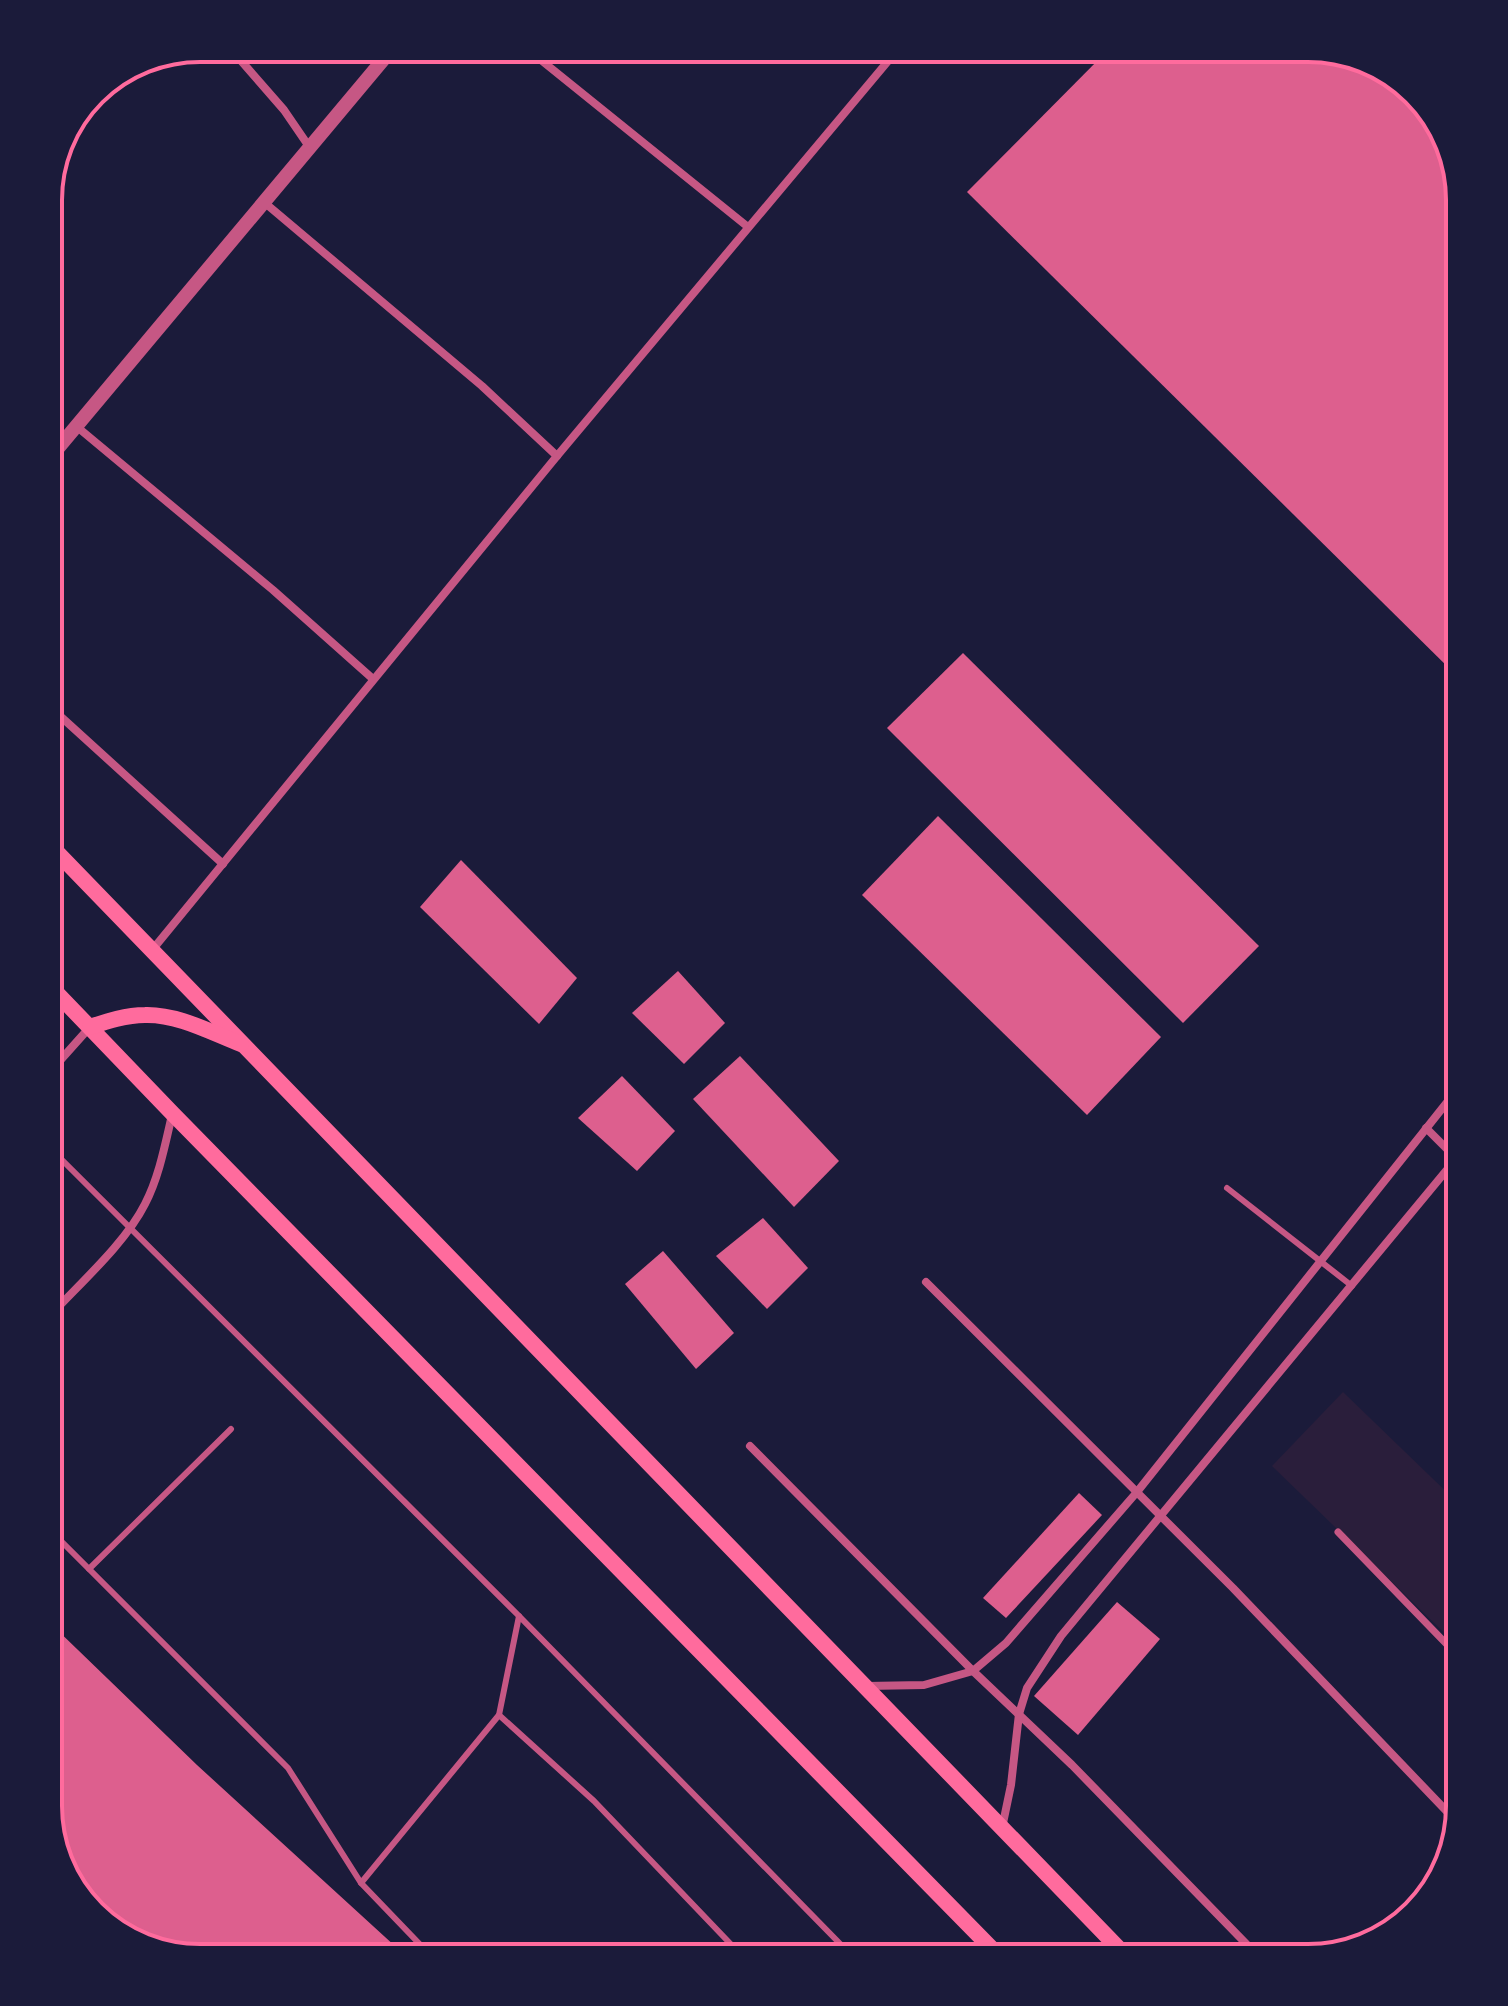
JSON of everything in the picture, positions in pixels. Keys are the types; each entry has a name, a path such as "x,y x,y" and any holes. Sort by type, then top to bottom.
{"main road":[{"path":"62,857 1114,1944"},
{"path":"62,998 987,1944"},
{"path":"90,1027 122,1017 148,1014 186,1023 247,1046"}],"street":[{"path":"242,62 284,110 310,149"},
{"path":"62,443 381,62"},
{"path":"543,62 748,227"},
{"path":"153,949 557,456 887,62"},
{"path":"265,203 482,386 557,456"},
{"path":"76,426 273,590 373,679"},
{"path":"62,718 223,864"},
{"path":"62,1058 90,1027"},
{"path":"863,1686 924,1685 973,1671 989,1660 1027,1621 1137,1492 1446,1103"},
{"path":"62,1303 131,1227 146,1203 173,1114"},
{"path":"1426,1128 1446,1146"},
{"path":"1002,1829 1011,1785 1019,1714 1027,1688 1041,1665 1446,1174"},
{"path":"926,1282 1233,1588 1446,1810"},
{"path":"750,1446 973,1671 1137,1830 1247,1944"},
{"path":"1338,1532 1446,1644"}],"lane":[{"path":"62,1160 519,1616 840,1944"},
{"path":"1227,1188 1352,1286"},
{"path":"89,1569 231,1429"},
{"path":"62,1542 288,1768 361,1883 420,1944"},
{"path":"361,1883 499,1715 519,1616"},
{"path":"499,1715 594,1801 731,1944"}],"shaded area":[{"path":"1343,1392 1446,1491 1446,1634 1272,1466"}],"building":[{"path":"1096,62 1317,62 1361,73 1392,91 1405,103 1432,139 1443,173 1446,200 1446,665 967,192"},
{"path":"963,653 1259,946 1183,1023 887,728"},
{"path":"938,816 1161,1037 1087,1115 862,895"},
{"path":"461,860 577,978 539,1024 420,907"},
{"path":"678,971 725,1023 684,1064 632,1013"},
{"path":"740,1056 839,1161 794,1207 693,1099"},
{"path":"622,1076 675,1131 637,1171 578,1118"},
{"path":"763,1218 808,1268 767,1309 716,1256"},
{"path":"663,1251 734,1333 696,1369 625,1284"},
{"path":"1079,1493 1102,1515 1006,1618 983,1598"},
{"path":"1117,1602 1160,1639 1078,1735 1034,1696"},
{"path":"62,1635 197,1765 393,1944 182,1943 147,1933 109,1910 76,1867 63,1824"}]}
